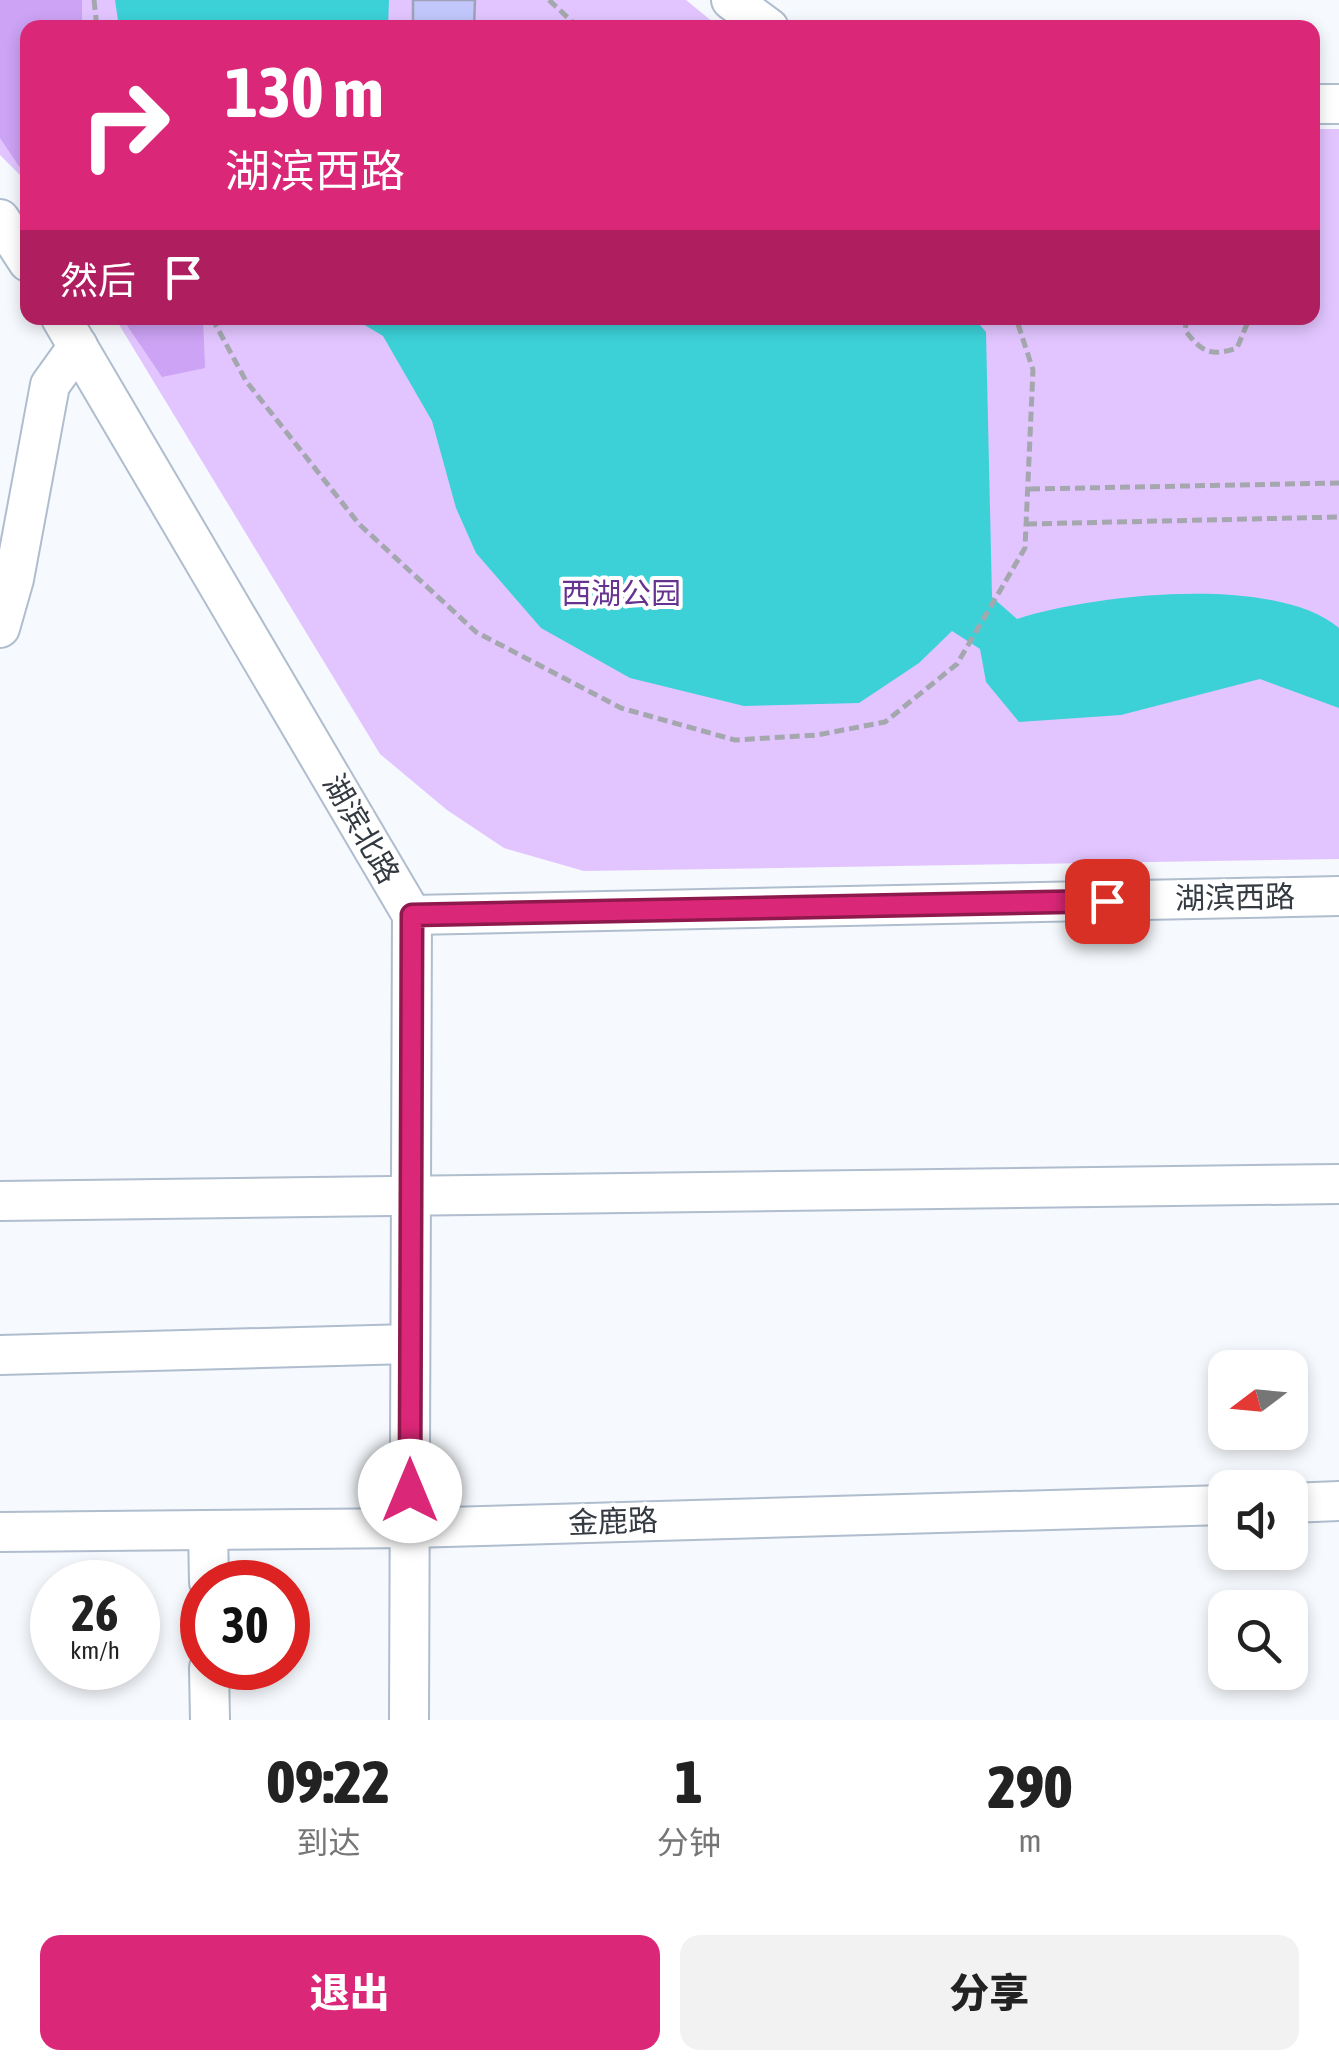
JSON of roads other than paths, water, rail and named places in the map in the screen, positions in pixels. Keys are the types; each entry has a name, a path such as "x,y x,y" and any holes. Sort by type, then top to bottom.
{"street":[{"path":"731,0 758,20"},
{"path":"0,219 20,250"},
{"path":"0,628 14,579 50,385 70,332"},
{"name":"湖滨北路","path":"70,332 412,915 410,1720"},
{"name":"湖滨西路","path":"412,915 1339,896"},
{"path":"0,1201 410,1199 1339,1184"},
{"path":"0,1355 410,1344"},
{"path":"1308,1502 1339,1501"},
{"name":"金鹿路","path":"0,1532 410,1528 1208,1505"},
{"path":"208,1530 209,1560"},
{"path":"210,1690 210,1720"}],"water":[{"path":"115,0 389,0 388,20 118,20"},
{"path":"365,325 980,325 986,332 992,597 1017,619 1090,602 1182,594 1272,600 1310,611 1339,628 1339,708 1260,679 1121,715 1019,722 986,682 980,649 952,631 919,663 859,703 744,706 630,678 541,628 476,553 456,508 432,421 383,336"}],"park label":[{"name":"西湖公园","path":"621,594"}]}
